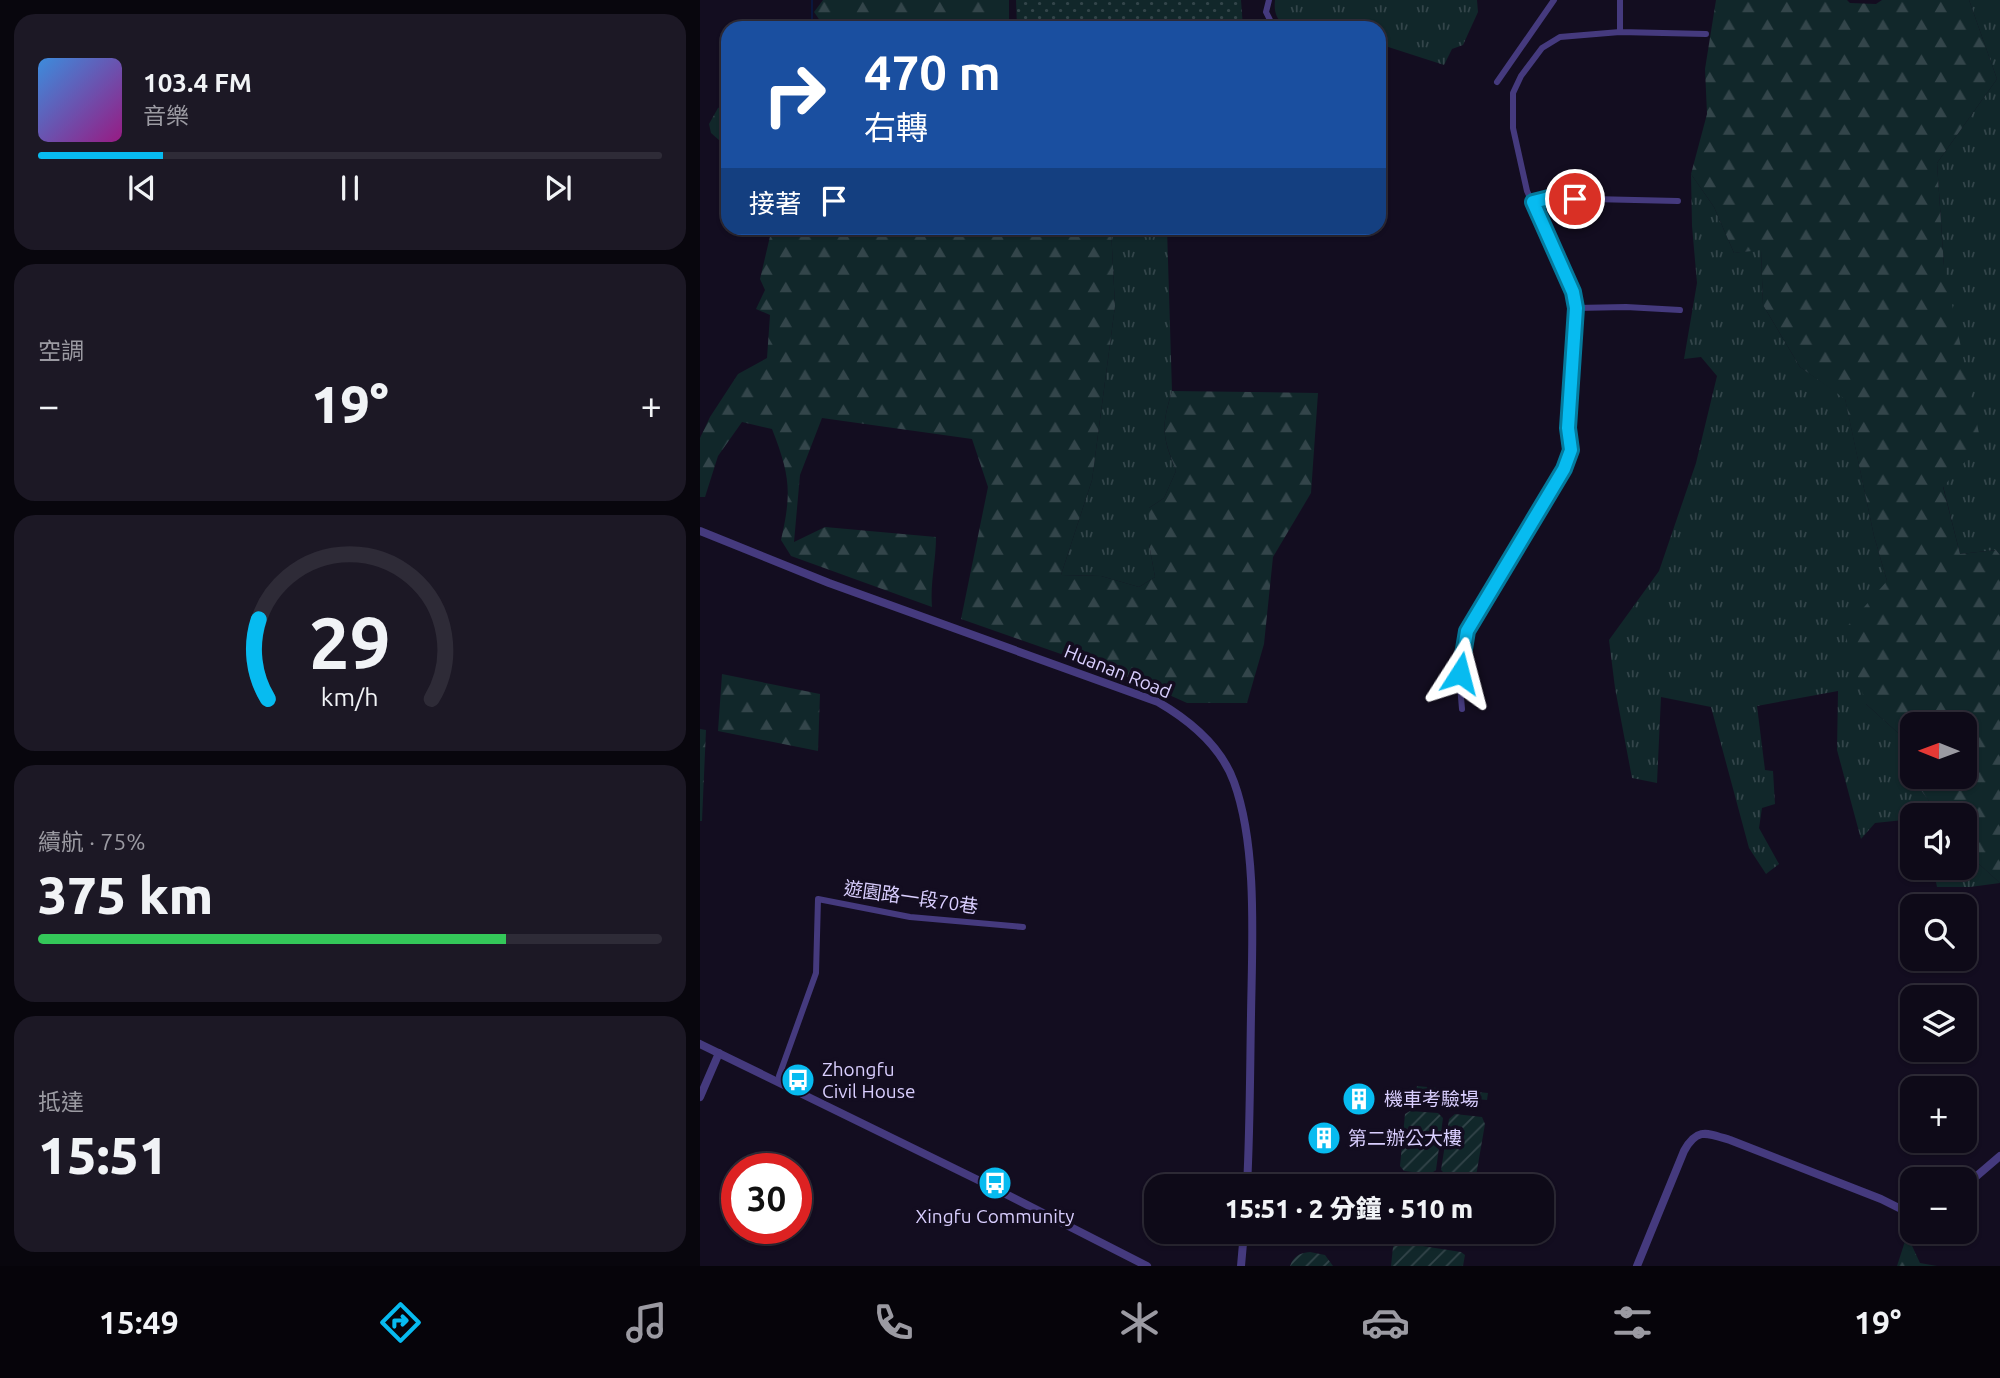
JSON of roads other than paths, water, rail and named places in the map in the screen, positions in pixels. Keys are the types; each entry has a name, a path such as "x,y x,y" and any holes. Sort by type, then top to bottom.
{"street":[{"path":"1269,0 1266,12 1270,21"},
{"path":"1497,82 1554,0"},
{"path":"1620,0 1620,32"},
{"path":"1462,709 1460,673 1467,631 1564,469 1571,450 1568,428 1576,308 1573,292 1527,191 1513,128 1513,93 1521,76 1542,48 1560,37 1620,32 1706,34"},
{"path":"1533,202 1549,198 1678,201"},
{"path":"1576,308 1680,310"},
{"name":"Huanan Road","path":"700,531 829,583 1131,690 1181,715 1212,747 1233,779 1243,813 1248,845 1251,963 1247,1174"},
{"name":"遊園路一段70巷","path":"780,1083 779,1076 816,973 818,899 910,917 1023,928"},
{"path":"700,1044 1147,1266"},
{"path":"700,1097 719,1053"},
{"path":"1637,1266 1684,1151 1695,1136 1705,1133 1900,1208"},
{"path":"1977,1176 2000,1156"},
{"path":"1241,1266 1243,1244"}],"waterway":[{"path":"812,0 812,21"}],"place":[{"name":"Zhongfu Civil House","path":"798,1080"},
{"name":"機車考驗場","path":"1359,1099"},
{"name":"第二辦公大樓","path":"1324,1138"},
{"name":"Xingfu Community","path":"995,1183"}]}
